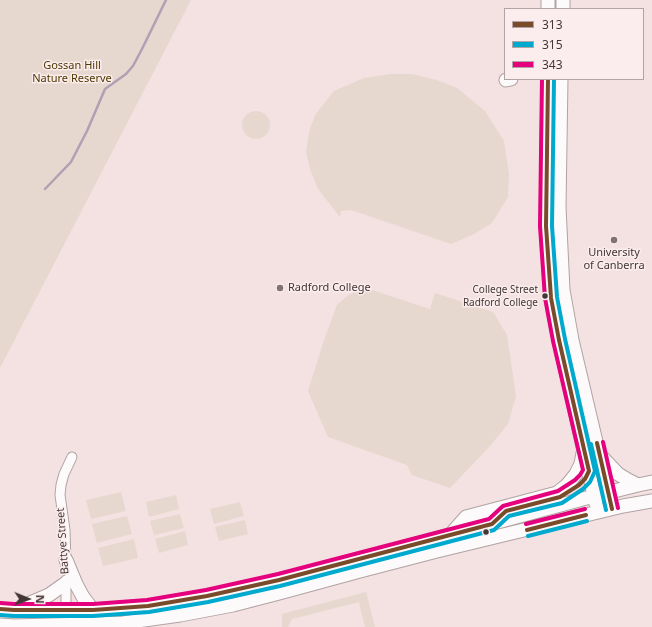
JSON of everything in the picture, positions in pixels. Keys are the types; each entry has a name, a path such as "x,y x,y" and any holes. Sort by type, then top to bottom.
{"main road":[{"path":"548,80 546,226 551,298 558,340 598,512"},
{"path":"561,80 559,207 563,290 572,340 612,508"},
{"path":"450,535 466,517 557,493 567,485 576,474 581,464 583,448"},
{"path":"600,455 618,474 638,484"},
{"path":"492,524 506,511 560,497 579,485 585,479 589,471"},
{"path":"0,609 93,610 148,606 208,596 357,560 638,484 652,482"},
{"path":"0,624 16,626 119,625 180,615 233,605 360,571 612,508 652,501"},
{"path":"66,560 83,597 93,610"},
{"path":"14,610 50,595 66,583"},
{"name":"Battye Street","path":"66,610 66,626"}],"street":[{"name":"Battye Street","path":"66,610 65,530 60,495 64,474 72,457"}],"green space":[{"name":"Gossan Hill Nature Reserve","path":"0,0 191,0 0,368"},
{"path":"391,74 412,74 437,80 457,88 485,111 504,141 509,174 508,197 492,223 474,234 451,244 351,210 341,211 340,217 318,189 310,169 306,152 309,132 315,115 334,91 364,78"},
{"path":"256,111 266,115 270,125 266,135 256,139 246,135 242,125 246,115"},
{"path":"369,289 430,309 435,293 493,312 507,335 516,396 508,424 490,446 450,488 412,475 407,465 328,437 308,391 337,305 347,296 359,290"},
{"path":"121,492 126,511 91,519 86,500"},
{"path":"176,495 179,509 149,517 146,502"},
{"path":"240,502 244,516 214,524 210,509"},
{"path":"180,514 184,528 154,535 150,521"},
{"path":"127,516 132,534 97,543 92,524"},
{"path":"245,520 248,534 219,541 215,527"},
{"path":"185,531 188,545 159,553 155,539"},
{"path":"134,539 138,558 103,566 98,548"},
{"path":"366,592 375,627 365,627 359,602 292,619 288,627 282,627 282,614"}],"waterway":[{"path":"45,189 71,162 87,131 105,89 126,74 133,66 166,0"}],"transit line":[{"name":"343","path":"0,603 93,604 147,600 206,590 278,574 489,519 503,506 558,491 575,480 583,470 553,341 545,298 540,226 542,80"},
{"name":"313","path":"0,609 93,610 148,606 207,596 279,580 492,524 506,511 560,497 579,485 585,479 589,471 551,298 546,226 548,80"},
{"name":"315","path":"0,615 93,616 149,612 208,602 280,586 494,530 509,516 562,503 583,489 590,482 595,471 557,297 552,226 554,80"},
{"name":"343","path":"603,442 618,508"},
{"name":"313","path":"597,443 612,509"},
{"name":"315","path":"591,444 606,510"},
{"name":"343","path":"526,524 585,509"},
{"name":"313","path":"527,530 586,515"},
{"name":"315","path":"528,536 587,521"}],"place":[{"name":"University of Canberra","path":"614,240"},
{"name":"Radford College","path":"280,288"},
{"name":"College Street Radford College","path":"545,296"}]}
